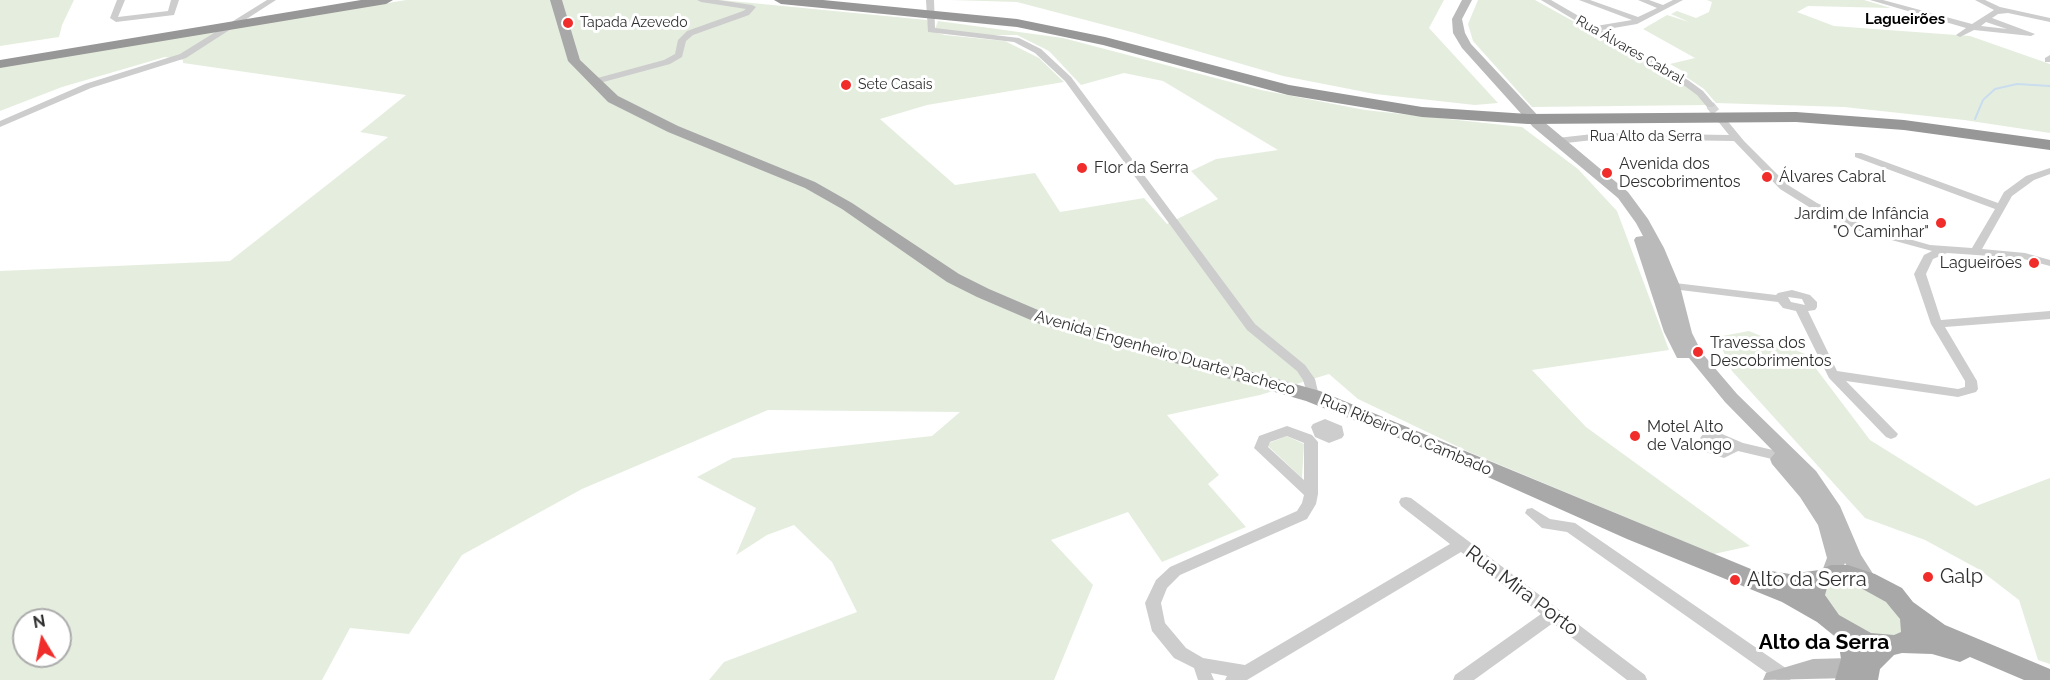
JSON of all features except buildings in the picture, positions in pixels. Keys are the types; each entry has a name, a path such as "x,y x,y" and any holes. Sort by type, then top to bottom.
{"highway":[{"path":"0,59 354,0"},
{"path":"0,64 386,0"},
{"path":"781,0 1017,22 1105,41 1288,90 1390,108 1556,116 1796,117 1904,125 2050,145"},
{"path":"852,0 1020,17 1094,31 1303,87 1403,103 1495,114"},
{"path":"1556,116 1704,109 1804,111 1904,119 2050,138"}],"main road":[{"name":"Avenida Engenheiro Duarte Pacheco","path":"556,0 574,60 593,82 613,99 636,112 810,185 847,206 953,278 1009,305 1100,337 1275,383 1313,396"},
{"path":"1457,0 1448,20 1451,34 1457,45 1520,116 1553,142 1596,170 1623,195 1643,222 1657,248 1672,332 1683,355 1760,447 1788,461 1818,507 1827,524 1837,558 1814,595 1824,615"},
{"path":"1467,0 1457,19 1462,40 1553,142"},
{"path":"1662,284 1695,355 1731,398 1830,506 1853,559 1867,579 1894,595 1907,609 1937,632 2050,680"},
{"name":"Rua Ribeiro do Cambado","path":"1313,396 1423,440 1635,534 1790,595 1824,615 1849,634 1869,643 1896,644"},
{"name":"Rua Ribeiro do Cambado","path":"1717,565 1790,583 1848,574 1867,579"},
{"path":"1783,679 1840,676 1869,665 1896,644 1909,639 1914,629 1907,609"},
{"path":"1840,676 1853,649 1849,634"},
{"path":"1896,644 1932,644 1957,650 2028,680"}],"street":[{"path":"122,0 114,18 116,20 171,13 175,0"},
{"path":"0,124 88,86 183,56 272,0"},
{"path":"593,82 667,62 682,50 682,40 690,33 746,13 752,7 700,0"},
{"name":"Rua Ribeiro do Cambado","path":"930,0 931,30 1016,40 1038,51 1056,66 1068,79 1251,327 1301,368 1309,379 1313,396"},
{"name":"Rua Álvares Cabral","path":"1545,0 1685,82 1700,93 1710,105"},
{"path":"1583,0 1639,20"},
{"path":"1642,0 1664,8"},
{"path":"1594,29 1639,20 1679,0"},
{"path":"1874,0 1973,27 2031,34 1986,19"},
{"path":"1979,0 2050,19"},
{"path":"1960,35 1986,19 1993,5"},
{"path":"1722,120 1736,138 1794,194 1866,230 1906,243 1947,250 2021,255 2050,262"},
{"name":"Rua Alto da Serra","path":"1553,142 1602,136 1736,138"},
{"path":"1858,155 2000,207"},
{"path":"1975,252 1985,239 2008,194 2023,183 2050,171"},
{"path":"1985,239 2021,255"},
{"path":"1906,243 1925,261"},
{"path":"1833,375 1965,393 1972,389 1971,381 1937,324 1920,274 1925,261 1934,253 1947,250"},
{"path":"1662,284 1782,300 1782,295 1788,293 1806,297 1812,305 1809,309 1801,309 1833,375 1891,434"},
{"path":"1937,324 2050,315"},
{"path":"1247,672 1200,664 1180,653 1158,626 1153,603 1161,584 1175,571 1302,515 1309,504 1311,494 1317,439 1287,431 1264,439 1260,444 1311,494"},
{"path":"1760,447 1730,448 1788,461"},
{"name":"Rua Mira Porto","path":"1406,502 1639,680"},
{"path":"1532,513 1547,524 1570,527 1783,679"},
{"path":"1233,680 1461,544"},
{"path":"1461,680 1553,614"},
{"path":"1200,664 1206,680"}],"green space":[{"path":"0,0 74,0 59,37 0,46"},
{"path":"406,0 721,0 927,20 930,31 945,35 1005,41 1039,58 1064,82 927,105 880,119 955,185 1035,173 1060,212 1144,198 1167,224 1218,199 1191,171 1216,159 1278,150 1163,81 1124,73 1081,85 1049,51 1017,35 973,35 935,29 938,21 1063,38 1261,90 1365,110 1522,127 1578,169 1617,211 1669,350 1532,370 1586,427 1750,546 1714,554 1469,452 1358,399 1329,374 1260,395 1167,415 1219,475 1208,484 1246,527 1162,562 1128,512 1051,540 1093,585 1054,680 709,680 724,662 857,612 832,562 794,525 767,535 736,555 756,508 697,477 733,458 932,436 960,412 768,410 582,489 462,555 409,634 350,628 322,680 0,680 0,271 230,261 388,137 360,132 406,95 183,63 183,60 165,57 62,87 0,111 0,67"},
{"path":"950,0 1444,0 1429,28 1498,103 1475,105 1375,94 1283,76 1017,2"},
{"path":"1478,0 1535,0 1670,75 1697,94 1706,105 1532,107 1473,41 1468,24"},
{"path":"1707,0 1864,0 1891,8 1808,6 1797,12 1834,26 1970,36 2050,64 2050,133 1964,120 1844,107 1716,103 1704,89 1682,74 1686,73 1670,64 1695,58 1643,29 1667,15 1689,22 1671,14 1677,11 1696,18 1709,12 1712,2"},
{"path":"1749,331 1805,354 1870,440 1976,506 2050,478 2050,664 2038,660 2019,600 1980,570 1925,540 1865,518 1732,371 1717,337"},
{"path":"1287,436 1304,444 1302,478 1268,446 1269,443"},
{"path":"1835,580 1860,582 1903,615 1902,632 1894,637 1871,637 1834,617 1823,590"}],"waterway":[{"path":"1975,119 1983,100 1995,89 2017,84 2050,86"}],"tunnel":[{"path":"1710,105 1722,120"}],"place":[{"name":"Tapada Azevedo","path":"568,23"},
{"name":"Sete Casais","path":"846,85"},
{"name":"Flor da Serra","path":"1082,168"},
{"name":"Avenida dos Descobrimentos","path":"1607,173"},
{"name":"Álvares Cabral","path":"1767,177"},
{"name":"Jardim de Infância \"O Caminhar\"","path":"1941,223"},
{"name":"Lagueirões","path":"2034,263"},
{"name":"Travessa dos Descobrimentos","path":"1698,352"},
{"name":"Motel Alto de Valongo","path":"1635,436"},
{"name":"Galp","path":"1928,577"},
{"name":"Alto da Serra","path":"1735,580"}],"district":[{"name":"Lagueirões","path":"1905,19"},
{"name":"Alto da Serra","path":"1824,643"}]}
